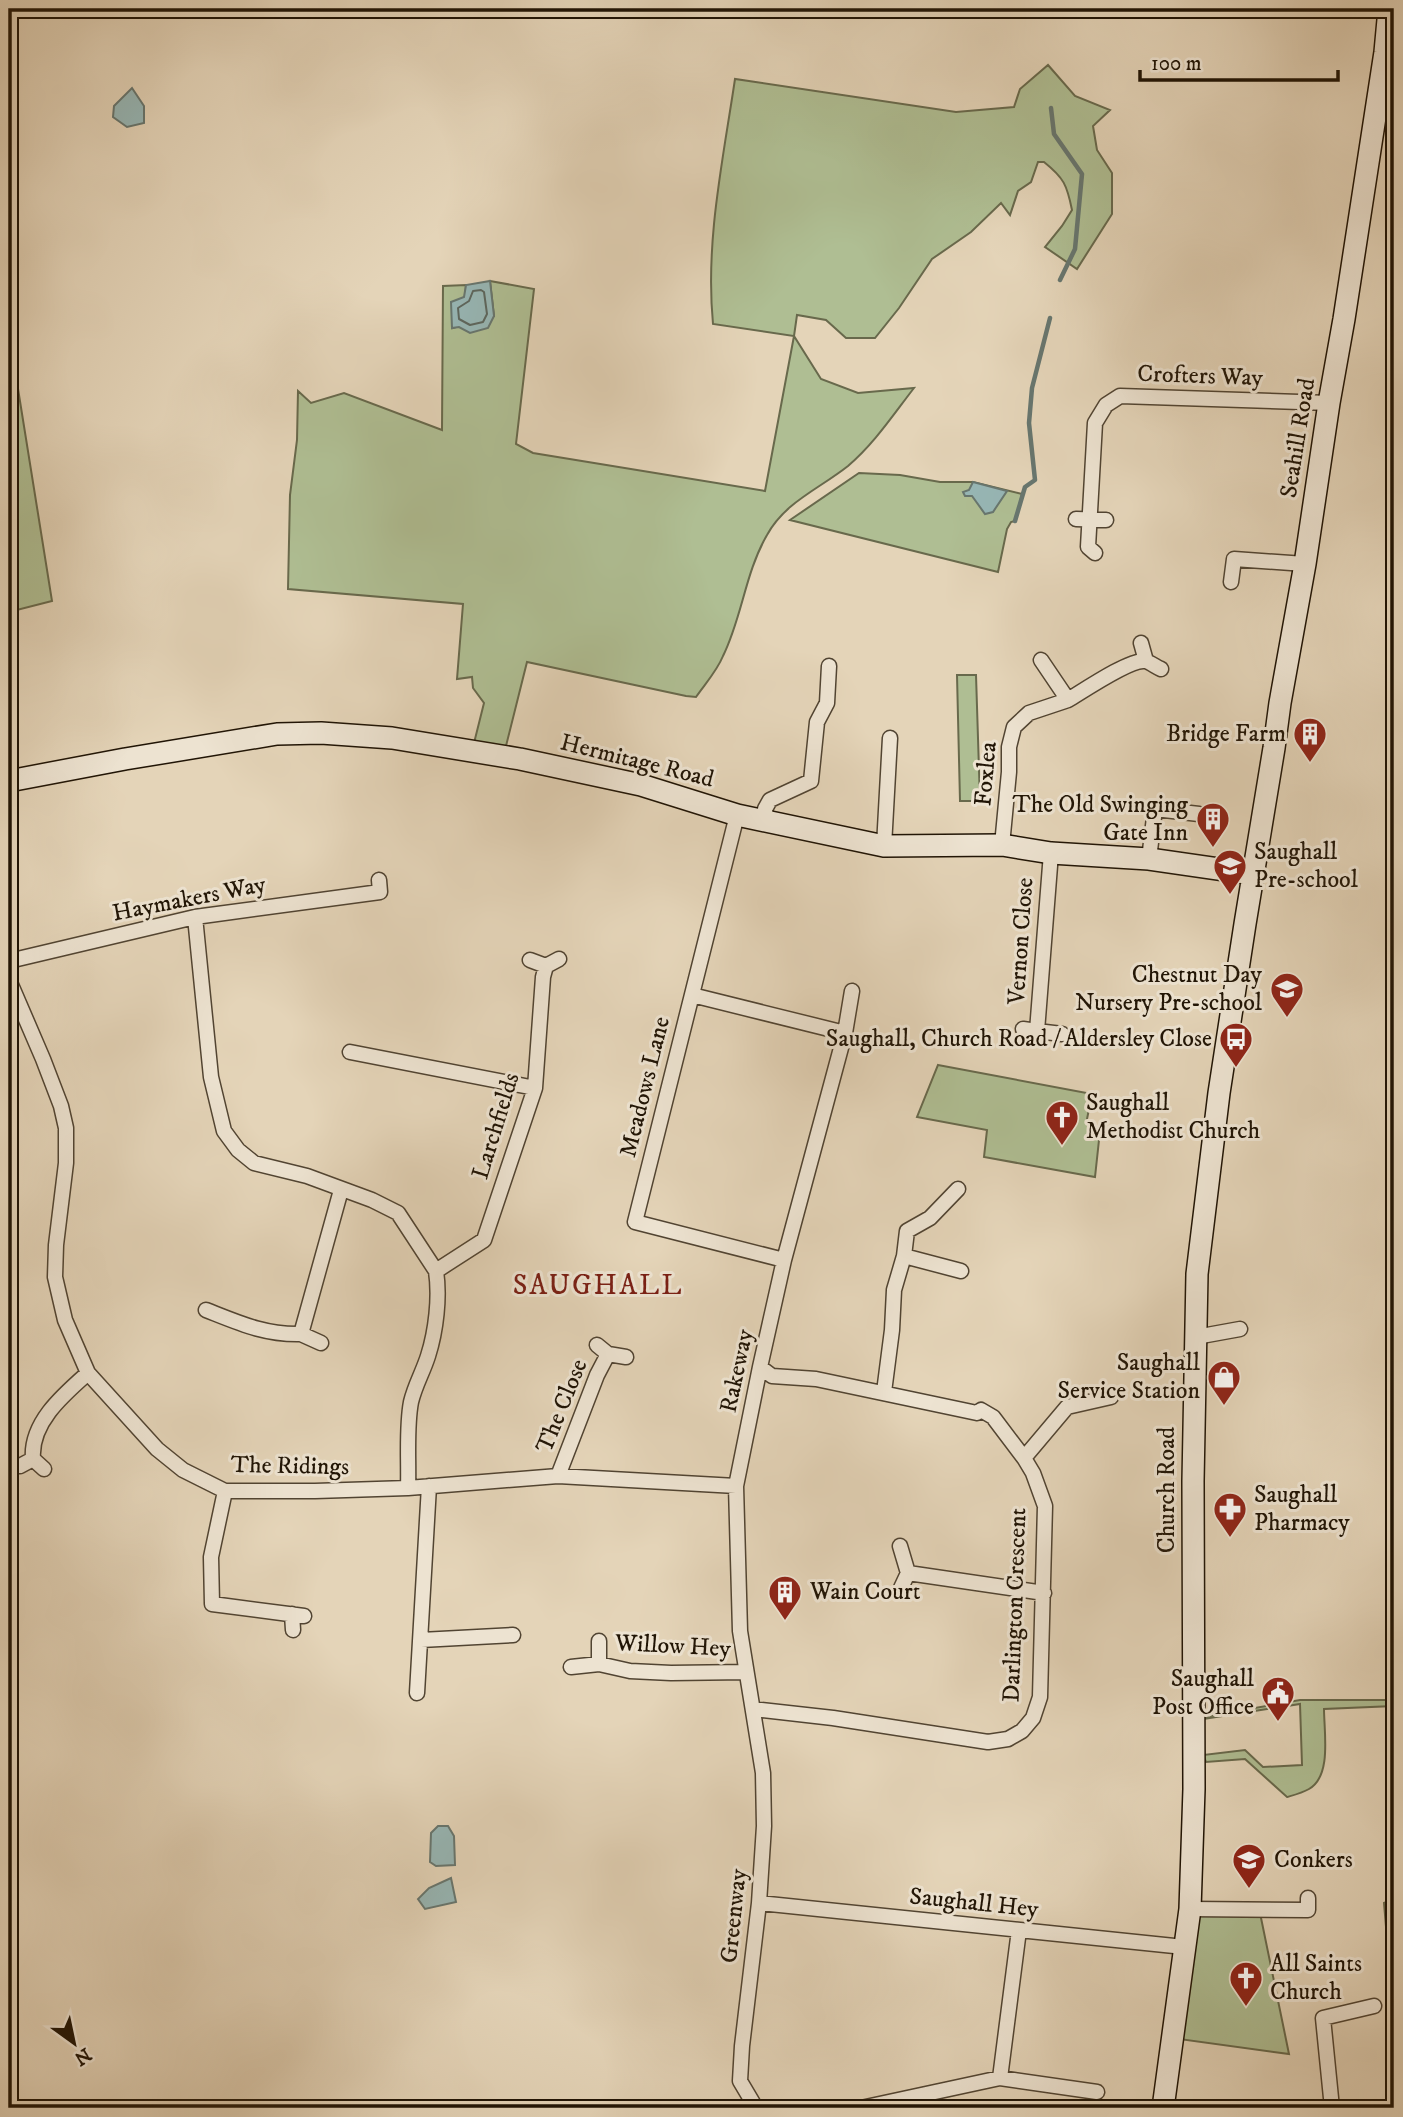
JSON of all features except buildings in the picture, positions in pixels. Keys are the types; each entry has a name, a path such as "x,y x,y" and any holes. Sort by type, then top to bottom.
{"street":[{"name":"Seahill Road","path":"1253,874 1344,319 1385,52 1389,9"},
{"name":"Crofters Way","path":"1086,549 1083,519 1095,423 1105,405 1120,396 1329,403"},
{"path":"1083,519 1106,520"},
{"path":"1231,582 1234,559 1305,564"},
{"path":"1141,643 1146,661 1161,669"},
{"path":"1041,660 1068,700"},
{"name":"Foxlea","path":"1002,845 1009,747 1014,727 1029,713 1068,700 1118,670 1136,662 1146,661"},
{"path":"766,821 765,809 770,800 811,780 817,722 827,703 829,666"},
{"name":"Hermitage Road","path":"9,781 277,734 321,733 392,738 520,760 641,785 737,815 884,846 1002,845 1051,853 1149,859 1253,874"},
{"path":"884,846 890,738"},
{"path":"1149,859 1155,809 1199,814"},
{"name":"Meadows Lane","path":"737,815 635,1222 785,1260"},
{"name":"Vernon Close","path":"1051,853 1030,1030 1062,1034"},
{"name":"Church Road","path":"1163,2108 1191,1909 1197,1274 1219,1093 1253,874"},
{"name":"Haymakers Way","path":"9,961 195,917 380,892"},
{"path":"195,917 211,1077 224,1131 238,1150 254,1163 307,1176 372,1200 398,1213 436,1271 435,1323 428,1356 411,1405 408,1488"},
{"name":"Larchfields","path":"436,1271 484,1240 535,1088 543,977 553,962 530,960"},
{"name":"The Ridings","path":"9,980 43,1059 61,1106 66,1128 66,1163 55,1277 65,1320 88,1373 157,1449 183,1470 225,1491 408,1488 558,1476 736,1486"},
{"name":"Rakeway","path":"756,1725 740,1631 736,1486 785,1260 845,1034 852,991"},
{"path":"692,995 845,1034"},
{"path":"350,1052 535,1088"},
{"path":"884,1392 894,1290 907,1231 930,1219 958,1189"},
{"path":"301,1334 341,1190"},
{"path":"904,1251 961,1271"},
{"path":"206,1310 254,1329 280,1335 301,1334 321,1343"},
{"path":"1196,1338 1240,1329"},
{"name":"The Close","path":"558,1476 597,1375 603,1350 625,1357"},
{"name":"Darlington Crescent","path":"753,1709 833,1718 988,1742 1008,1739 1022,1731 1033,1718 1040,1698 1044,1593 1045,1506 1033,1473 993,1417 981,1410 977,1413 816,1379 772,1376 760,1367"},
{"path":"44,1469 26,1462 43,1420 65,1393 88,1373"},
{"path":"1024,1458 1067,1407 1111,1397"},
{"path":"417,1693 429,1486"},
{"path":"225,1491 211,1557 212,1604 298,1615 293,1630"},
{"path":"900,1546 908,1573 901,1588"},
{"path":"908,1573 1044,1593"},
{"path":"421,1640 491,1642 513,1635"},
{"name":"Willow Hey","path":"598,1664 599,1641"},
{"name":"Willow Hey","path":"571,1667 598,1664 643,1672 746,1672"},
{"name":"Greenway","path":"756,1725 763,1773 764,1826 759,1903 740,2081 756,2108"},
{"name":"Saughall Hey","path":"759,1903 1184,1947"},
{"path":"1191,1909 1308,1910"},
{"path":"1000,2078 1019,1930"},
{"path":"1332,2108 1323,2018 1374,2006"},
{"path":"862,2108 1000,2078 1097,2092"}],"green space":[{"path":"1048,65 1075,96 1110,110 1093,126 1097,150 1112,173 1112,214 1077,269 1045,247 1072,210 1066,188 1060,178 1044,162 1038,162 1031,182 1018,191 1010,215 1001,203 971,232 932,259 875,338 846,338 826,320 797,315 794,336 713,324 713,232 735,79 956,112 1014,107 1020,89"},
{"path":"490,281 534,289 516,444 533,453 765,491 794,336 821,379 858,393 914,388 883,429 848,466 803,497 774,524 754,565 723,656 696,697 527,662 506,746 474,743 484,703 473,688 472,677 457,679 463,604 288,589 290,495 297,440 298,391 311,403 344,393 442,430 443,286 466,285 465,297 453,328 494,316"},
{"path":"9,345 52,601 9,612"},
{"path":"859,473 900,475 940,482 973,482 1022,494 1015,521 1011,522 1007,529 998,572 790,520"},
{"path":"957,675 976,675 980,801 960,801"},
{"path":"938,1065 1092,1094 1087,1119 1099,1140 1095,1177 984,1157 987,1130 917,1117"},
{"path":"1300,1700 1394,1700 1394,1706 1324,1709 1325,1753 1321,1774 1309,1789 1295,1795 1287,1797 1245,1759 1206,1762 1203,1755 1245,1750 1263,1767 1302,1765 1300,1704 1203,1719"},
{"path":"1394,1899 1394,2023 1384,1903"},
{"path":"1260,1913 1289,2054 1179,2039 1196,1915"}],"water":[{"path":"132,88 144,106 144,123 127,127 113,117 114,106"},
{"path":"490,281 494,316 488,328 470,333 459,327 452,328 451,302 464,297 466,285"},
{"path":"973,482 1007,491 993,512 985,514 972,496 965,496 963,492 969,490"},
{"path":"438,1826 448,1826 454,1836 455,1865 436,1866 430,1862 431,1833"},
{"path":"451,1878 456,1902 425,1909 418,1899 429,1888"}],"waterway":[{"path":"1051,108 1054,134 1082,174 1075,249 1060,280"},
{"path":"1015,521 1025,487 1035,480 1029,423 1032,388 1050,318"}],"place":[{"name":"Bridge Farm","path":"1310,764"},
{"name":"The Old Swinging Gate Inn","path":"1213,849"},
{"name":"Saughall Pre-school","path":"1230,896"},
{"name":"Chestnut Day Nursery Pre-school","path":"1287,1019"},
{"name":"Saughall, Church Road / Aldersley Close","path":"1236,1069"},
{"name":"Saughall Methodist Church","path":"1062,1147"},
{"name":"Saughall Service Station","path":"1224,1407"},
{"name":"Saughall Pharmacy","path":"1230,1539"},
{"name":"Wain Court","path":"785,1622"},
{"name":"Saughall Post Office","path":"1278,1723"},
{"name":"Conkers","path":"1249,1890"},
{"name":"All Saints Church","path":"1246,2008"}],"district":[{"name":"SAUGHALL","path":"598,1285"}]}
